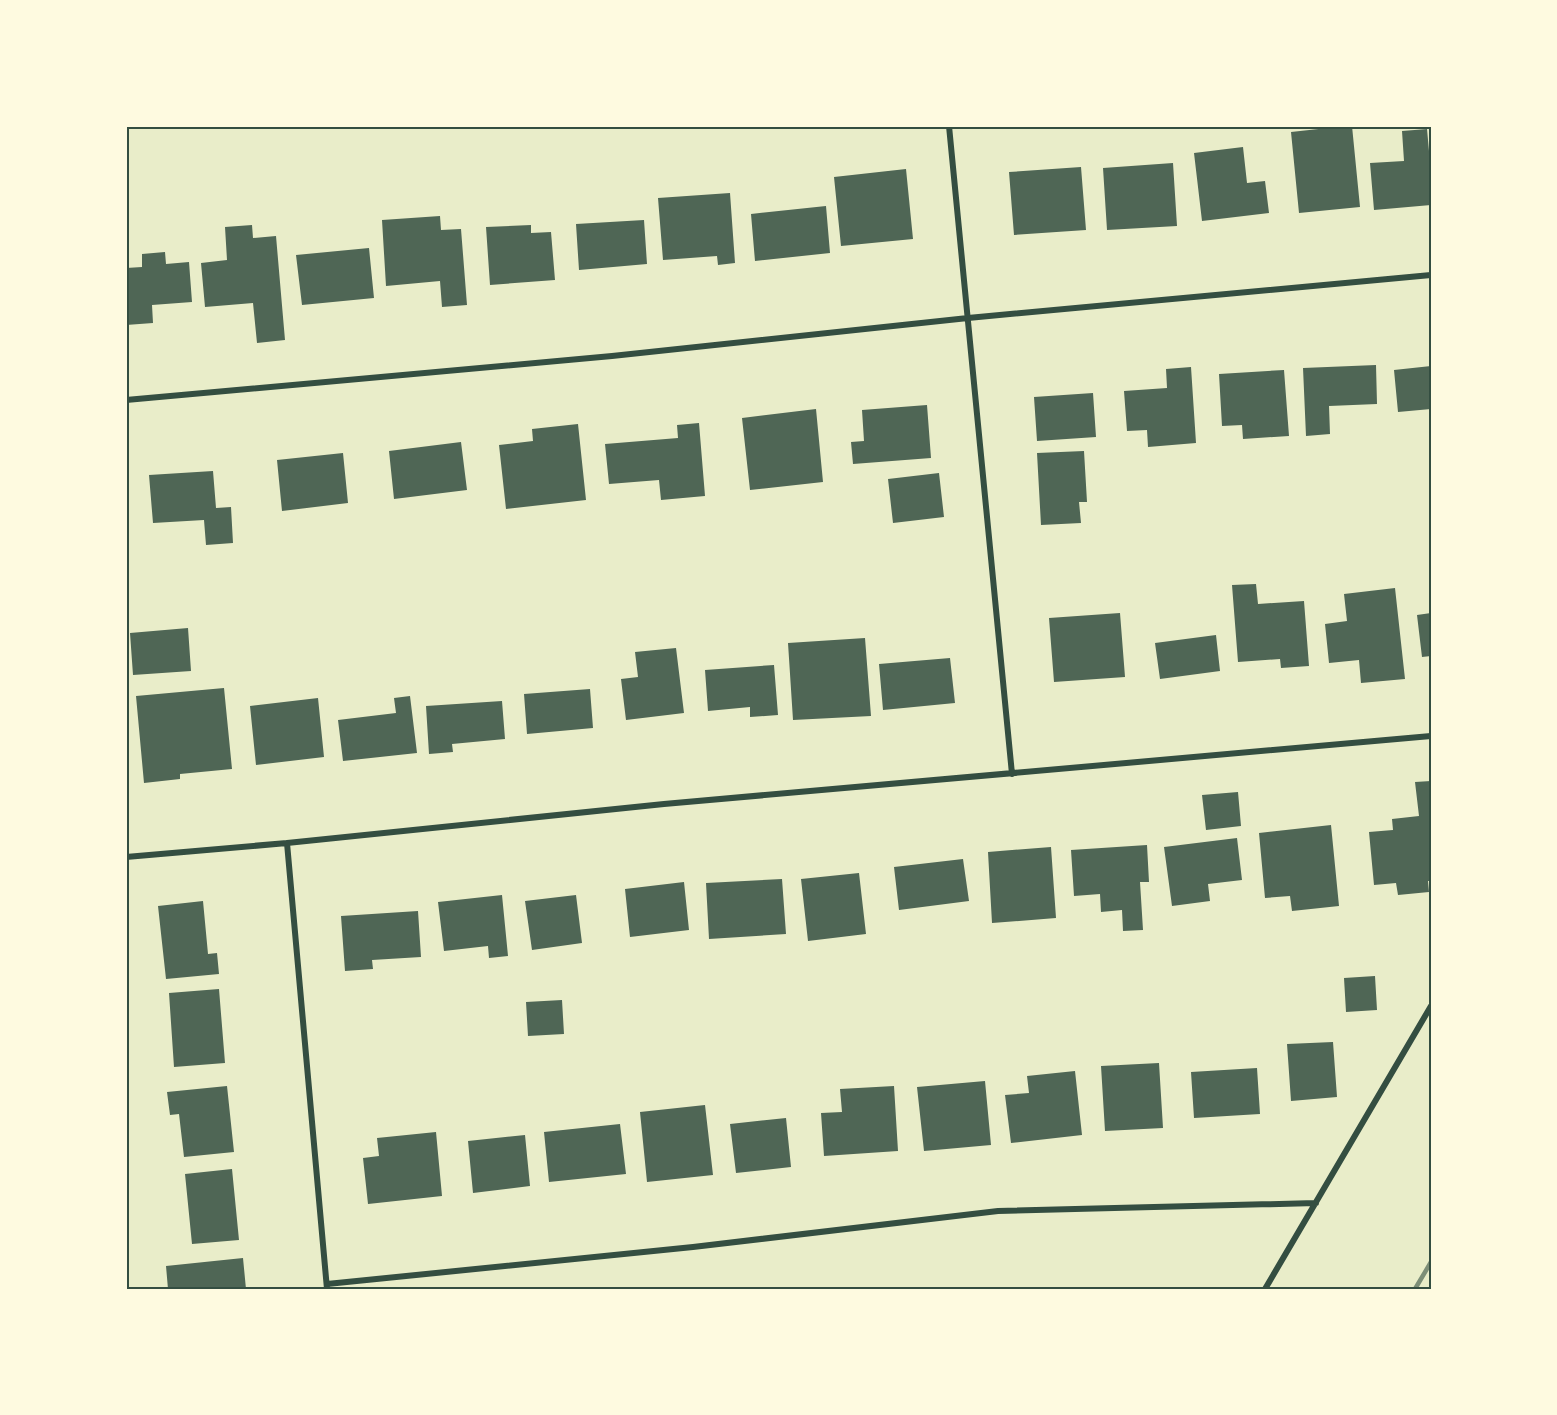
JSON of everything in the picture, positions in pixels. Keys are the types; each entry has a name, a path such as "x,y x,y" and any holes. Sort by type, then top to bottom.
{"street":[{"path":"949,126 1012,774"},
{"path":"126,400 600,357 968,318 1431,275"},
{"path":"126,857 287,843 664,804 1431,736"},
{"path":"287,843 327,1286 693,1247 998,1211 1316,1203"},
{"path":"1265,1289 1431,1006"}],"building":[{"path":"1352,126 1360,207 1299,213 1291,132"},
{"path":"1427,129 1429,151 1431,151 1431,205 1374,210 1370,163 1404,161 1402,131"},
{"path":"1243,147 1247,183 1265,181 1269,213 1202,221 1194,153"},
{"path":"1173,163 1177,226 1107,230 1103,168"},
{"path":"1081,167 1086,230 1014,235 1009,172"},
{"path":"906,169 913,239 841,246 834,177"},
{"path":"730,193 735,263 718,265 717,256 663,260 658,198"},
{"path":"826,206 830,253 755,261 751,214"},
{"path":"440,216 441,230 461,229 467,305 442,307 440,281 386,286 382,220"},
{"path":"644,220 647,264 579,270 576,224"},
{"path":"252,225 253,238 276,236 285,340 257,343 253,303 205,307 201,263 227,260 225,227"},
{"path":"531,225 531,233 551,232 555,280 490,285 486,227"},
{"path":"369,248 374,298 302,305 296,255"},
{"path":"165,252 166,264 189,262 192,302 152,305 153,323 126,325 126,268 142,267 142,254"},
{"path":"1376,365 1377,404 1329,406 1330,434 1306,436 1303,368"},
{"path":"1431,366 1431,409 1398,412 1394,370"},
{"path":"1191,367 1196,443 1148,447 1147,430 1127,431 1124,391 1167,388 1166,369"},
{"path":"1284,370 1289,436 1243,439 1242,425 1222,426 1219,374"},
{"path":"1093,393 1096,437 1037,441 1034,397"},
{"path":"927,405 931,458 853,464 851,442 864,441 862,410"},
{"path":"816,409 823,482 750,490 742,418"},
{"path":"699,423 705,496 661,500 659,480 609,484 605,444 678,438 677,425"},
{"path":"578,424 586,500 506,509 499,445 533,441 532,429"},
{"path":"461,442 467,490 394,499 389,451"},
{"path":"1084,451 1087,502 1079,502 1081,523 1041,525 1037,453"},
{"path":"343,453 348,503 282,511 277,460"},
{"path":"213,471 216,508 231,507 233,543 206,545 204,520 153,523 149,475"},
{"path":"939,473 944,517 893,523 888,479"},
{"path":"1256,584 1258,604 1304,601 1309,666 1281,668 1280,659 1238,662 1232,585"},
{"path":"1395,588 1405,679 1361,683 1359,660 1329,663 1325,624 1347,621 1344,594"},
{"path":"1120,613 1125,677 1054,682 1049,618"},
{"path":"1431,613 1431,656 1422,657 1417,615"},
{"path":"188,628 191,671 133,675 130,633"},
{"path":"1216,635 1220,671 1160,679 1155,643"},
{"path":"865,638 871,716 793,720 788,643"},
{"path":"676,648 684,713 626,720 621,679 638,677 635,652"},
{"path":"950,658 955,703 883,710 879,664"},
{"path":"774,665 778,715 750,717 750,707 708,711 705,670"},
{"path":"224,688 232,769 180,774 180,779 144,783 136,696"},
{"path":"590,689 593,728 527,734 524,694"},
{"path":"410,696 417,753 343,761 338,720 396,713 394,698"},
{"path":"318,698 324,757 256,765 250,706"},
{"path":"502,701 505,739 452,744 453,752 429,754 426,706"},
{"path":"1431,781 1431,881 1428,881 1429,892 1398,895 1396,883 1374,885 1369,832 1393,830 1392,819 1419,816 1415,782"},
{"path":"1238,792 1241,826 1206,830 1202,795"},
{"path":"1331,825 1339,906 1292,911 1290,896 1265,898 1259,833"},
{"path":"1237,838 1242,880 1208,884 1210,901 1172,906 1164,847"},
{"path":"1147,845 1149,882 1140,882 1143,930 1123,931 1122,910 1101,912 1100,894 1074,896 1071,850"},
{"path":"1051,847 1056,918 992,923 988,852"},
{"path":"963,859 969,901 899,910 894,867"},
{"path":"859,873 866,934 808,941 801,879"},
{"path":"782,879 786,934 709,939 706,883"},
{"path":"684,882 689,930 630,937 625,889"},
{"path":"502,895 508,956 489,958 488,946 444,951 438,902"},
{"path":"576,895 582,943 532,950 525,901"},
{"path":"203,901 208,954 217,953 219,974 166,979 158,906"},
{"path":"418,911 421,957 372,960 373,969 345,971 341,916"},
{"path":"1375,976 1377,1010 1346,1012 1344,978"},
{"path":"219,989 225,1063 174,1067 169,993"},
{"path":"562,1000 564,1034 528,1036 526,1002"},
{"path":"1333,1042 1337,1097 1291,1101 1287,1044"},
{"path":"1159,1063 1163,1128 1105,1131 1101,1066"},
{"path":"1257,1068 1260,1114 1194,1118 1191,1072"},
{"path":"1075,1071 1082,1135 1011,1143 1005,1095 1029,1093 1027,1076"},
{"path":"985,1081 991,1145 924,1151 917,1087"},
{"path":"227,1086 234,1152 184,1157 179,1114 170,1115 167,1092"},
{"path":"894,1086 898,1151 824,1156 821,1113 842,1112 840,1089"},
{"path":"705,1105 713,1175 647,1182 640,1112"},
{"path":"786,1118 791,1167 736,1173 730,1124"},
{"path":"620,1124 626,1174 549,1182 544,1132"},
{"path":"436,1132 442,1196 368,1204 363,1158 379,1156 377,1138"},
{"path":"525,1135 530,1186 473,1193 468,1141"},
{"path":"232,1169 239,1240 192,1244 185,1174"},
{"path":"243,1258 246,1289 168,1289 166,1266"}],"railway":[{"path":"1415,1289 1431,1262"}]}
